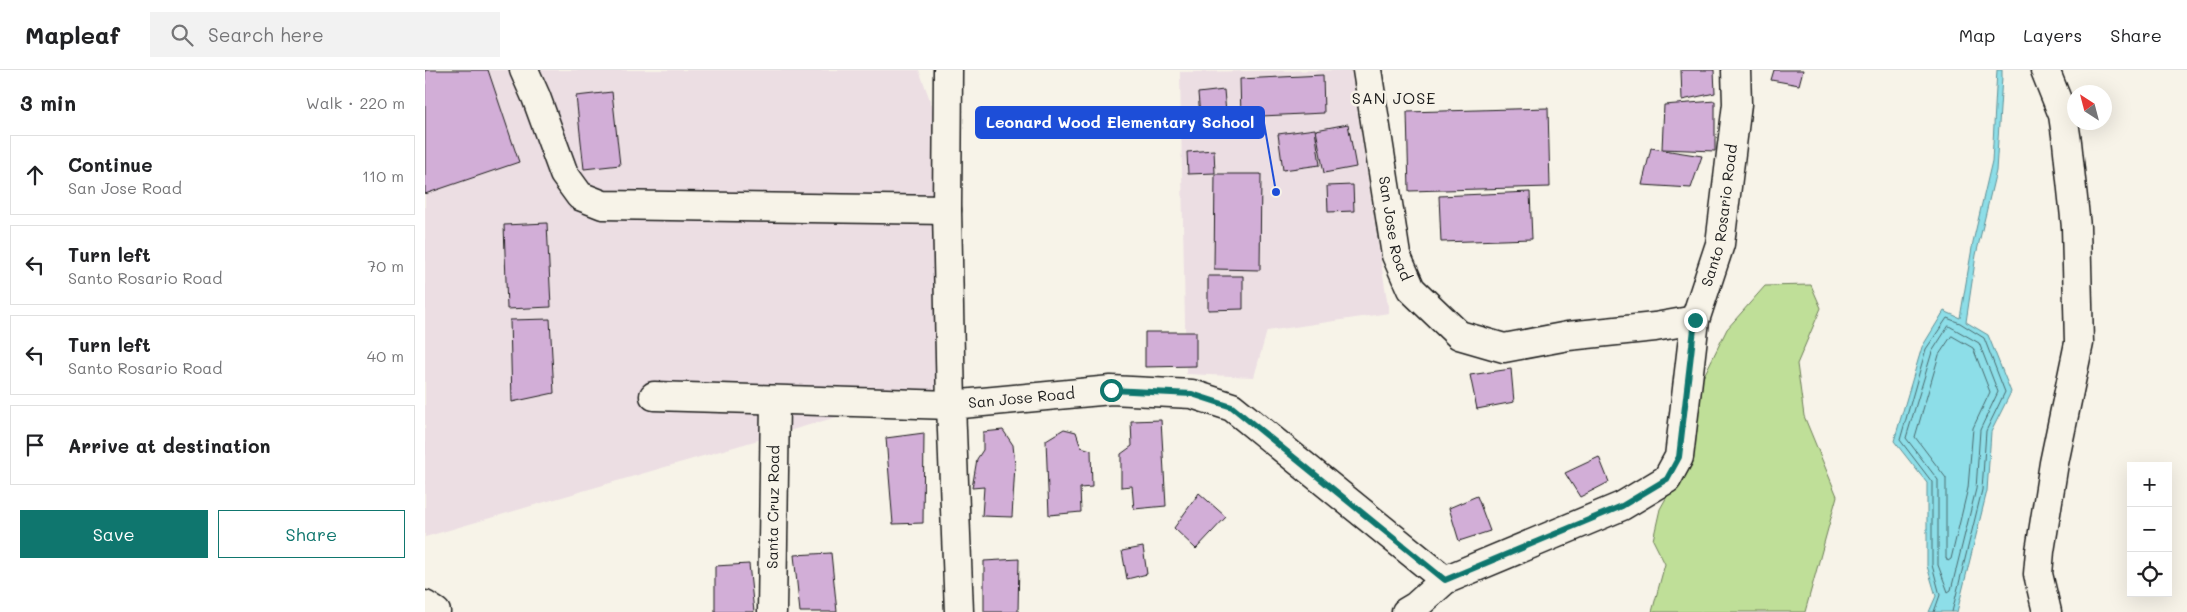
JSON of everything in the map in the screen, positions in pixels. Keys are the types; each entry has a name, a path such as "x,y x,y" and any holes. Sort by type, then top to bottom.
{"street":[{"path":"524,70 536,97 564,174 580,196 603,205 947,210"},
{"path":"948,70 947,210 951,405 959,612"},
{"name":"San Jose Road","path":"1367,70 1396,255 1411,289 1459,335 1504,348 1568,336 1655,328 1695,320"},
{"name":"Santo Rosario Road","path":"1406,612 1417,606 1445,580 1622,506 1667,479 1679,457 1695,320 1720,244 1737,104 1736,70"},
{"path":"2045,70 2063,115 2067,142 2076,227 2079,343 2054,462 2037,574 2047,612"},
{"name":"San Jose Road","path":"654,396 775,402 951,405 1111,390 1192,394 1232,407 1445,580"},
{"name":"Santa Cruz Road","path":"772,612 775,402"},
{"path":"425,605 436,612"}],"shaded area":[{"path":"425,70 919,70 938,122 936,388 425,537"},
{"path":"1351,70 1389,313 1267,331 1254,377 1186,374 1180,72"}],"green space":[{"path":"1811,285 1821,308 1797,364 1804,416 1837,496 1805,612 1652,612 1665,564 1653,540 1660,509 1694,448 1690,420 1695,394 1727,329 1765,286"}],"water":[{"path":"1997,70 2002,70 2002,77 1996,171 1976,255 1966,322 1988,335 2011,392 1991,432 1987,491 1957,612 1929,612 1936,596 1927,566 1927,483 1894,441 1922,347 1944,311 1960,318 1973,242 1992,161"}],"building":[{"path":"425,70 488,70 519,162 425,194"},
{"path":"1681,70 1714,70 1715,93 1682,100"},
{"path":"1774,70 1803,70 1799,85 1771,80"},
{"path":"1323,75 1324,113 1241,117 1240,79"},
{"path":"1224,90 1227,125 1201,127 1198,93"},
{"path":"612,92 620,165 584,169 576,96"},
{"path":"1715,101 1715,151 1662,149 1664,105"},
{"path":"1548,108 1550,187 1409,191 1407,112"},
{"path":"1348,124 1356,167 1324,173 1316,130"},
{"path":"1315,129 1320,165 1283,170 1278,134"},
{"path":"1651,148 1702,156 1691,188 1642,185"},
{"path":"1214,150 1215,173 1188,174 1187,152"},
{"path":"1215,174 1261,174 1260,270 1214,269"},
{"path":"1353,185 1354,211 1328,212 1327,186"},
{"path":"1530,192 1532,239 1441,242 1439,196"},
{"path":"547,223 551,307 507,309 504,225"},
{"path":"1208,276 1243,276 1243,309 1208,310"},
{"path":"550,319 554,393 512,402 510,320"},
{"path":"1145,332 1196,332 1196,366 1145,367"},
{"path":"1511,369 1514,402 1477,409 1470,375"},
{"path":"1161,420 1166,506 1134,509 1132,486 1121,487 1121,454 1132,446 1131,421"},
{"path":"1064,429 1076,432 1081,447 1091,450 1092,487 1080,488 1081,512 1049,515 1046,440"},
{"path":"1003,430 1013,445 1015,465 1012,517 982,516 984,487 972,488 977,459 983,450 983,432"},
{"path":"924,433 923,523 893,524 886,438"},
{"path":"1599,457 1609,482 1580,497 1565,473"},
{"path":"1199,493 1226,517 1196,549 1174,528"},
{"path":"1477,496 1490,531 1459,541 1449,508"},
{"path":"1143,547 1147,574 1127,579 1122,551"},
{"path":"831,553 837,612 800,612 794,555"},
{"path":"1019,559 1018,612 984,612 984,561"},
{"path":"749,564 754,612 715,612 715,566"}],"place":[{"name":"Leonard Wood Elementary School","path":"1276,192"}],"district":[{"name":"SAN JOSE","path":"1394,98"}],"route":[{"path":"1111,390 1192,394 1232,407 1445,580 1514,553 1622,506 1642,496 1667,479 1679,457 1695,320"}]}
